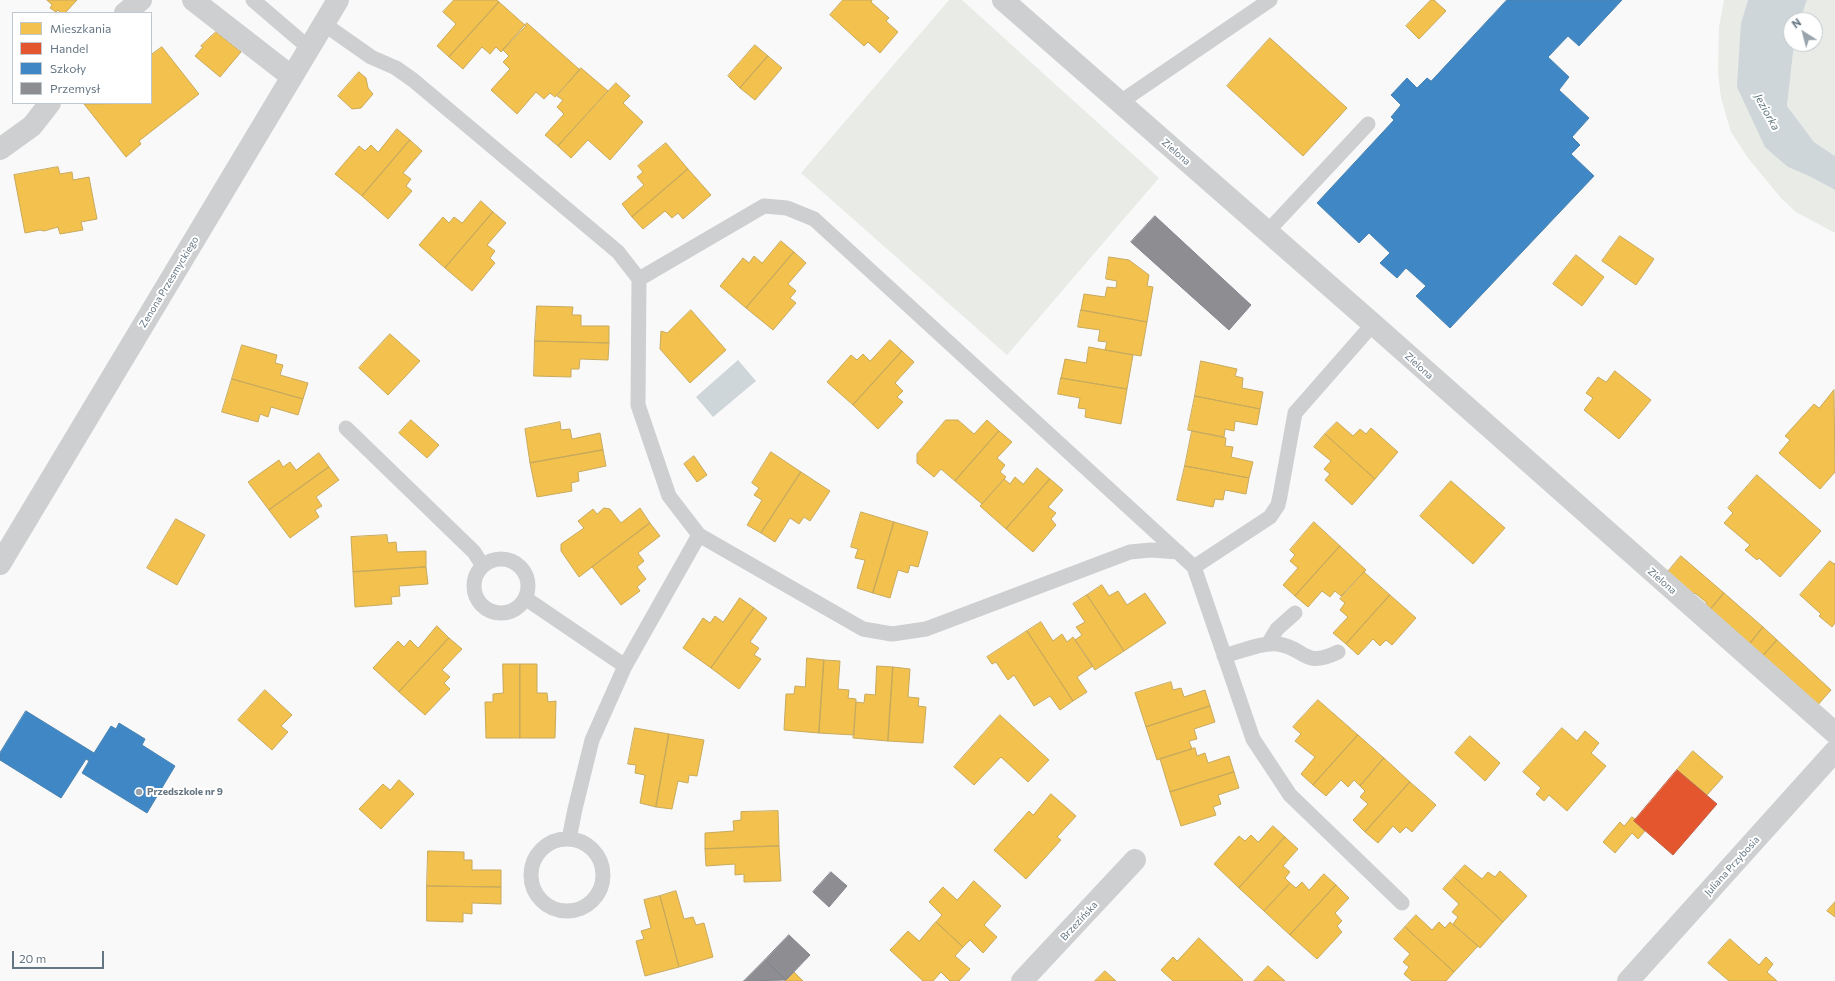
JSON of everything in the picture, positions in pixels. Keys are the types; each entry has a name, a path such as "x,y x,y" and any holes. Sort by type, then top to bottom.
{"street":[{"path":"126,12 141,0"},
{"path":"193,0 292,77"},
{"name":"Zenona Przesmyckiego","path":"0,564 338,0"},
{"name":"Zielona","path":"1003,0 1373,324 1835,733"},
{"path":"0,149 32,126 49,104"},
{"name":"Juliana Przybosia","path":"1628,981 1835,751"},
{"name":"Brzezińska","path":"1022,981 1135,860"}],"lane":[{"path":"253,0 309,48"},
{"path":"1119,103 1270,0"},
{"path":"324,24 371,57 396,68 412,80 618,252 639,279 638,405 669,496 699,534 863,629 892,634 926,629 1130,552 1151,550 1178,552"},
{"path":"1267,232 1368,124"},
{"path":"639,279 764,206 787,208 814,219 1194,567 1253,739 1290,795 1402,903"},
{"path":"1194,567 1270,517 1279,501 1295,413 1373,324"},
{"path":"346,428 474,552 483,566"},
{"path":"569,839 592,740 625,666 699,534"},
{"path":"501,559 512,561 520,565 528,579 529,587 526,598 518,608 509,613 500,614 491,612 477,599 474,590 474,581 478,572 483,566 489,562 501,559"},
{"path":"526,598 625,666"},
{"path":"1268,644 1277,629 1295,613"},
{"path":"1224,656 1268,644 1289,647 1300,654 1318,660 1338,652"},
{"path":"569,839 583,842 598,855 604,874 602,884 592,901 583,907 573,910 563,910 553,908 544,902 537,894 532,884 531,874 533,864 538,854 554,842 569,839"}],"shaded area":[{"path":"949,0 962,0 1159,178 1007,355 801,173"},
{"path":"1724,0 1748,0 1741,23 1788,167 1835,190 1835,233 1796,212 1781,198 1748,158 1731,132 1721,98 1718,72 1719,27"},
{"path":"1807,0 1835,0 1835,156 1814,142 1787,106 1793,52 1823,52 1823,12 1803,12"}],"water":[{"name":"Jeziorka","path":"1748,0 1807,0 1803,12 1783,12 1783,52 1793,52 1787,106 1814,142 1835,156 1835,190 1788,167 1765,147 1737,87 1741,23"},
{"path":"738,360 756,381 713,417 696,397"}],"building: Mieszkania":[{"path":"47,0 77,0 66,12 60,12 58,10 56,12 50,8 52,5"},
{"path":"454,0 497,0 499,2 449,57 437,46 456,24 443,12"},
{"path":"843,0 872,0 871,2 889,18 886,21 898,32 880,53 868,42 864,46 830,15"},
{"path":"1431,0 1434,0 1446,11 1419,39 1406,26"},
{"path":"499,2 526,26 501,52 496,47 490,54 482,47 463,69 449,57"},
{"path":"527,23 580,70 555,97 550,93 544,99 536,92 517,114 491,90 510,69 503,62 509,56 503,50"},
{"path":"216,32 241,52 220,77 195,56 203,47 201,46"},
{"path":"1270,38 1347,108 1303,156 1227,86"},
{"path":"755,45 768,56 740,88 728,76"},
{"path":"162,47 199,94 139,141 141,144 126,157 84,104 152,104 152,54"},
{"path":"768,56 782,68 755,100 740,88"},
{"path":"581,68 608,91 558,146 545,135 564,114 557,107 563,100 557,96"},
{"path":"359,72 366,78 368,88 373,94 361,108 352,109 338,96"},
{"path":"616,83 630,96 623,103 643,122 610,160 588,140 571,158 558,146"},
{"path":"397,129 410,140 362,196 335,174 359,146 365,151 371,145 378,152"},
{"path":"410,140 422,151 403,173 411,179 406,186 412,191 388,219 362,196"},
{"path":"666,143 688,169 632,217 622,204 644,185 637,177 643,172 638,166"},
{"path":"58,167 60,174 72,172 73,180 89,177 97,219 81,222 83,230 60,234 58,227 44,231 40,230 25,233 14,175"},
{"path":"688,169 711,195 683,219 678,213 672,218 665,211 643,229 632,217"},
{"path":"481,201 493,212 445,268 419,245 443,217 449,223 454,217 462,223"},
{"path":"493,212 506,223 487,245 495,251 490,258 495,263 472,291 445,268"},
{"path":"1620,236 1654,259 1636,285 1602,261"},
{"path":"781,241 794,252 746,308 720,286 743,258 749,263 754,256 762,263"},
{"path":"794,252 806,263 788,284 796,291 790,298 796,303 773,330 746,308"},
{"path":"1576,255 1604,277 1582,306 1553,284"},
{"path":"1109,257 1129,260 1149,275 1147,286 1153,287 1147,322 1081,310 1084,294 1105,297 1107,287 1116,288 1117,281 1106,279"},
{"path":"537,306 573,307 572,315 581,315 581,326 609,326 609,343 535,341"},
{"path":"691,310 726,350 690,383 660,349 661,331 667,333"},
{"path":"1081,310 1147,322 1141,356 1105,350 1107,342 1098,341 1100,330 1078,327"},
{"path":"390,334 420,361 388,395 359,368"},
{"path":"890,340 902,351 853,405 827,382 851,355 857,360 863,354 870,361"},
{"path":"535,341 609,343 608,360 580,359 579,369 571,369 571,377 534,376"},
{"path":"242,345 277,355 275,363 283,365 280,375 308,383 303,399 232,379"},
{"path":"1089,347 1133,355 1127,389 1061,378 1065,359 1086,363"},
{"path":"902,351 914,362 895,383 903,391 897,397 903,402 878,429 853,405"},
{"path":"1201,361 1237,369 1235,376 1243,378 1242,388 1263,392 1260,409 1195,396"},
{"path":"1615,371 1651,400 1619,439 1584,410 1593,398 1586,393 1598,377 1606,382"},
{"path":"1061,378 1127,389 1121,424 1085,417 1086,409 1078,408 1080,398 1058,394"},
{"path":"232,379 303,399 298,415 271,407 268,417 260,414 258,422 222,412"},
{"path":"1834,390 1835,472 1820,489 1779,453 1790,440 1785,436 1814,404 1819,408"},
{"path":"1195,396 1260,409 1257,425 1235,421 1234,431 1225,429 1224,437 1188,430"},
{"path":"411,420 439,445 427,458 399,433"},
{"path":"946,420 958,420 974,434 987,420 999,431 955,481 941,469 934,477 917,463 917,454"},
{"path":"560,422 561,430 570,429 572,439 600,433 603,450 530,463 525,429"},
{"path":"1337,422 1353,436 1360,429 1366,434 1371,428 1398,452 1375,479 1325,434"},
{"path":"999,431 1012,442 997,458 1005,465 1000,472 1006,477 982,504 955,481"},
{"path":"1192,431 1226,438 1225,446 1233,447 1231,457 1253,462 1249,478 1185,466"},
{"path":"1325,434 1375,479 1352,505 1325,480 1330,474 1324,469 1331,461 1314,447"},
{"path":"603,450 606,466 578,472 579,481 571,483 572,491 537,497 530,463"},
{"path":"771,452 801,472 761,533 747,525 762,500 754,495 759,488 752,483"},
{"path":"319,453 329,467 269,510 248,482 279,460 283,467 290,462 296,470"},
{"path":"694,456 707,475 697,482 684,464"},
{"path":"1185,466 1249,478 1246,494 1225,490 1223,500 1215,499 1213,507 1177,500"},
{"path":"329,467 339,480 316,497 322,506 315,510 319,517 290,538 269,510"},
{"path":"1037,468 1050,479 1006,529 980,506 1004,479 1010,484 1015,477 1023,484"},
{"path":"801,472 830,491 810,521 804,517 799,524 790,518 775,542 761,533"},
{"path":"1757,475 1821,531 1780,577 1759,558 1757,560 1745,550 1750,545 1724,523 1733,513 1728,508"},
{"path":"1050,479 1063,490 1048,507 1056,513 1051,519 1056,525 1033,552 1006,529"},
{"path":"1451,481 1505,528 1473,564 1420,516"},
{"path":"604,508 610,509 621,523 640,508 650,523 579,577 561,551 561,544 584,528 578,521 593,509 597,514"},
{"path":"861,512 894,522 873,593 857,588 865,560 855,558 858,549 851,547"},
{"path":"176,519 205,535 177,585 147,568"},
{"path":"894,522 928,532 918,567 910,565 908,573 898,570 890,598 873,593"},
{"path":"1314,522 1340,546 1295,596 1283,585 1298,568 1290,561 1295,555 1290,550"},
{"path":"650,523 660,536 638,553 644,561 637,567 646,579 637,587 640,591 621,605 592,567"},
{"path":"387,535 388,543 396,542 397,552 426,551 426,567 353,572 351,537"},
{"path":"1340,546 1366,570 1341,596 1335,591 1330,597 1322,591 1308,607 1295,596"},
{"path":"1681,556 1724,593 1709,611 1703,606 1707,603 1695,593 1692,596 1666,574"},
{"path":"1830,561 1834,564 1835,563 1835,623 1832,627 1819,616 1821,614 1800,595"},
{"path":"426,567 428,584 399,586 400,596 391,597 392,604 355,607 353,572"},
{"path":"1364,572 1390,595 1346,644 1333,633 1348,617 1340,610 1345,603 1340,599"},
{"path":"1102,585 1109,596 1118,591 1127,605 1145,593 1166,623 1124,651 1087,595"},
{"path":"1724,593 1763,627 1748,646 1709,611"},
{"path":"1087,595 1124,651 1095,670 1075,640 1082,635 1076,627 1085,622 1073,604"},
{"path":"1390,595 1416,618 1392,645 1386,640 1380,646 1373,639 1358,655 1346,644"},
{"path":"740,598 754,608 711,668 683,648 703,618 710,623 715,616 723,622"},
{"path":"754,608 767,618 750,642 759,648 754,655 761,659 739,689 711,668"},
{"path":"1041,622 1053,641 1062,634 1067,642 1073,637 1093,666 1077,677 1087,692 1073,701 1027,631"},
{"path":"437,626 449,638 399,692 373,668 398,641 404,647 410,640 418,648"},
{"path":"1763,627 1777,640 1761,658 1748,646"},
{"path":"1027,631 1073,701 1060,710 1050,696 1034,706 1014,675 1008,680 996,662 992,664 987,657"},
{"path":"449,638 462,649 442,670 450,677 444,683 450,689 425,715 399,692"},
{"path":"1777,640 1831,690 1816,707 1761,658"},
{"path":"807,658 824,660 819,733 784,730 786,694 794,694 795,686 805,687"},
{"path":"824,660 840,661 838,689 849,690 848,698 856,699 854,735 819,733"},
{"path":"503,664 520,664 520,738 486,738 485,702 493,702 493,694 503,693"},
{"path":"520,664 537,664 537,693 547,693 548,702 556,701 555,738 520,738"},
{"path":"877,666 893,667 888,741 853,738 856,702 864,703 865,694 875,695"},
{"path":"893,667 910,669 908,697 919,698 918,706 926,707 923,743 888,741"},
{"path":"1171,682 1173,690 1181,688 1184,697 1205,690 1210,706 1146,727 1135,693"},
{"path":"265,690 292,715 281,726 288,732 272,750 238,720"},
{"path":"1318,700 1358,735 1313,785 1301,774 1315,757 1295,741 1301,734 1293,727"},
{"path":"1210,706 1215,722 1194,729 1197,739 1189,741 1192,749 1157,760 1146,727"},
{"path":"1000,715 1049,760 1028,782 1001,757 974,785 954,767"},
{"path":"635,728 669,734 656,807 640,803 645,775 635,773 636,765 628,764"},
{"path":"1562,728 1577,741 1585,731 1599,743 1591,753 1606,766 1567,811 1549,795 1544,801 1536,794 1541,788 1523,772"},
{"path":"669,734 704,740 697,776 689,775 688,783 678,781 672,809 656,807"},
{"path":"1358,735 1384,758 1360,786 1354,780 1348,787 1341,780 1326,796 1313,785"},
{"path":"1470,736 1500,763 1485,781 1455,753"},
{"path":"1195,748 1197,756 1205,753 1208,763 1229,756 1234,772 1170,792 1160,759"},
{"path":"1693,751 1723,777 1707,795 1677,770"},
{"path":"1384,758 1410,782 1365,832 1353,820 1368,804 1360,797 1365,791 1360,786"},
{"path":"1234,772 1239,788 1218,795 1221,804 1213,807 1216,815 1181,826 1170,792"},
{"path":"399,780 414,794 381,829 359,809 383,784 390,790"},
{"path":"1410,782 1436,805 1412,832 1406,827 1400,833 1393,826 1378,843 1365,832"},
{"path":"1051,794 1076,816 1057,837 1061,840 1026,879 994,850 1029,811 1033,815"},
{"path":"778,811 779,846 705,849 705,833 734,831 733,821 741,820 741,812"},
{"path":"1632,817 1635,819 1634,821 1645,831 1638,839 1632,833 1615,853 1603,842 1620,822 1624,826"},
{"path":"1273,826 1285,837 1239,888 1214,864 1239,836 1245,841 1251,835 1258,842"},
{"path":"1285,837 1298,849 1283,866 1290,872 1285,878 1290,883 1264,911 1239,888"},
{"path":"779,846 781,881 744,882 744,874 735,875 735,864 706,866 705,849"},
{"path":"428,851 464,852 464,860 472,860 472,870 501,870 501,887 427,886"},
{"path":"1465,865 1482,879 1488,872 1495,877 1500,871 1527,896 1503,922 1454,877"},
{"path":"1324,874 1336,885 1290,935 1264,911 1290,883 1296,888 1302,882 1309,890"},
{"path":"1454,877 1503,922 1480,948 1453,924 1458,917 1452,912 1459,904 1443,889"},
{"path":"974,881 1001,906 984,925 997,937 983,953 970,940 963,947 936,922 942,915 929,902 943,887 957,900"},
{"path":"1336,885 1349,898 1335,913 1342,921 1337,926 1342,932 1317,959 1290,935"},
{"path":"427,886 501,887 501,904 472,903 472,914 463,913 463,922 427,921"},
{"path":"676,891 684,919 693,917 696,925 704,923 713,957 679,967 660,896"},
{"path":"660,896 679,967 645,976 636,941 644,939 641,931 651,928 644,900"},
{"path":"1835,902 1835,917 1827,911"},
{"path":"1416,915 1432,930 1439,922 1445,928 1450,922 1478,946 1454,972 1405,927"},
{"path":"936,922 963,947 955,956 970,969 959,981 950,981 941,972 933,981 923,981 890,950 908,931 919,941"},
{"path":"1405,927 1454,972 1446,981 1412,981 1404,974 1409,967 1403,962 1410,954 1394,939"},
{"path":"1199,938 1243,980 1173,981 1161,970 1173,957 1177,961"},
{"path":"1730,939 1759,965 1766,957 1773,964 1767,972 1777,981 1729,981 1708,963"},
{"path":"1268,966 1285,981 1254,981"},
{"path":"1105,971 1116,981 1095,981"},
{"path":"794,972 803,981 785,981"}],"building: Handel":[{"path":"1677,770 1717,804 1673,855 1634,821"}],"building: Szkoły":[{"path":"1507,0 1622,0 1579,46 1568,36 1548,57 1569,77 1559,90 1589,118 1572,137 1580,145 1571,154 1594,176 1450,328 1416,296 1426,286 1406,268 1397,278 1380,263 1390,253 1369,233 1359,243 1317,203 1394,120 1391,117 1401,105 1391,95 1407,78 1417,88 1427,78 1431,81"},
{"path":"26,711 94,753 111,726 116,729 119,723 145,739 142,745 175,766 147,813 82,773 89,761 86,759 61,798 0,760 0,753"}],"building: Przemysł":[{"path":"1155,216 1251,305 1229,330 1131,242"},
{"path":"831,872 847,886 829,907 813,892"},
{"path":"789,935 810,955 786,980 765,960"},
{"path":"765,960 786,980 744,981"}],"place":[{"name":"Przedszkole nr 9","path":"139,792"}]}
